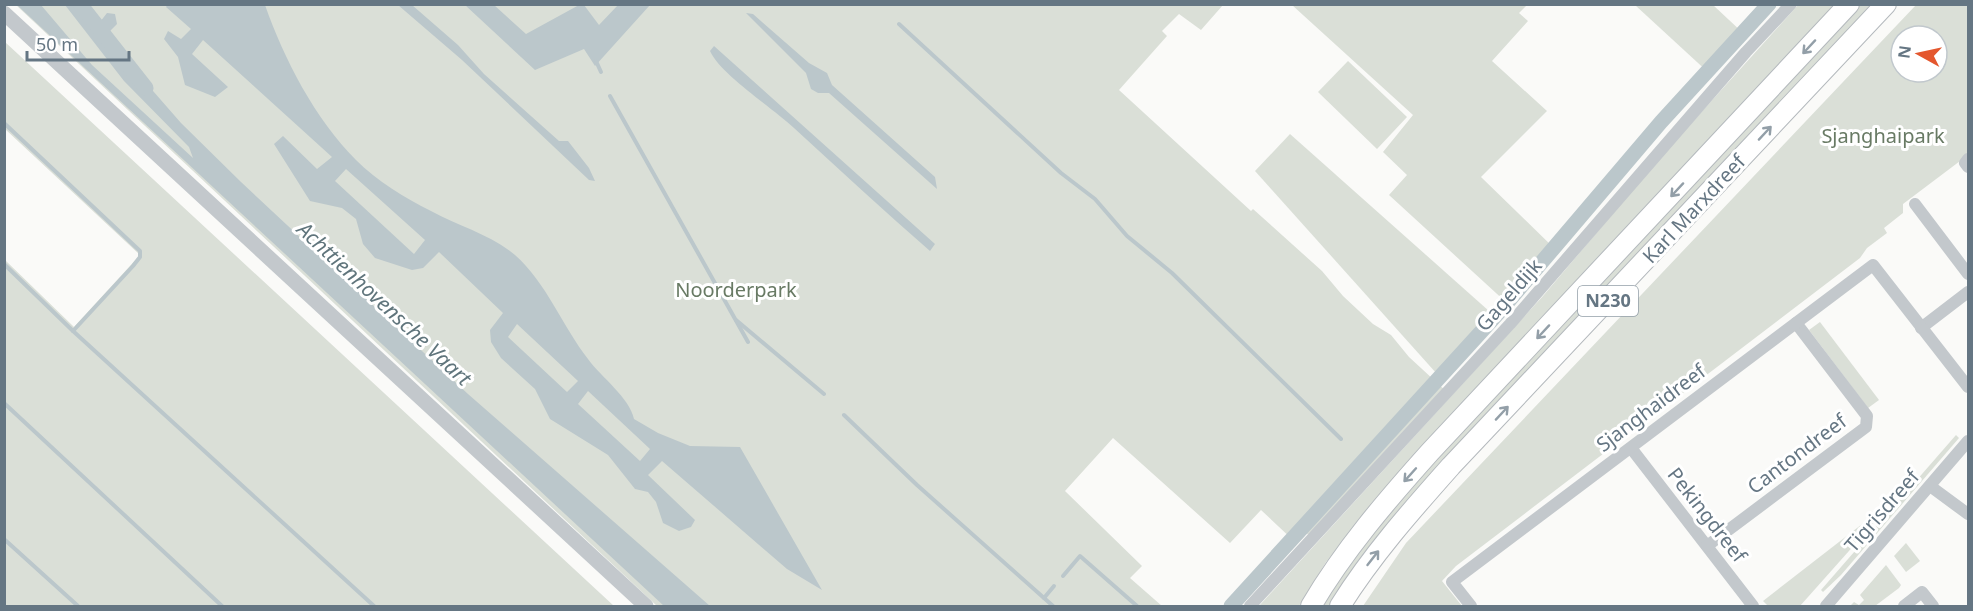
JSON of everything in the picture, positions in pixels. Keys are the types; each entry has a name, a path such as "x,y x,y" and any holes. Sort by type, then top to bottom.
{"highway":[{"name":"Karl Marxdreef","path":"1311,606 1328,579 1385,503 1430,452 1849,4"},
{"name":"Karl Marxdreef","path":"1340,606 1359,576 1400,523 1436,483 1886,4"}],"street":[{"name":"Gageldijk","path":"1250,606 1510,324 1746,52 1791,4"},
{"path":"4,13 646,606"},
{"path":"1968,159 1965,163 1968,167"},
{"path":"1915,204 1968,274"},
{"name":"Sjanghaidreef","path":"1471,606 1452,582 1873,265 1921,327"},
{"path":"1968,292 1921,327 1968,387"},
{"name":"Cantondreef","path":"1707,546 1866,427 1867,416 1796,323"},
{"name":"Tigrisdreef","path":"1826,606 1968,441"},
{"name":"Pekingdreef","path":"1631,448 1753,606"},
{"path":"1930,486 1968,514"},
{"path":"1905,606 1922,592 1933,606"}],"green space":[{"name":"Noorderpark","path":"16,5 1223,5 1201,30 1179,14 1162,31 1167,36 1119,90 1251,211 1253,209 1322,271 1343,296 1373,324 1391,335 1409,357 1447,392 1313,539 1304,531 1294,541 1261,510 1230,543 1113,438 1065,491 1142,566 1130,578 1162,606 657,606"},
{"path":"1292,5 1527,5 1519,13 1528,21 1492,61 1547,111 1481,177 1557,251 1508,304 1389,195 1407,175 1383,152 1413,115"},
{"path":"1635,5 1713,5 1744,34 1710,74"},
{"path":"1798,5 1838,5 1402,471 1326,562 1299,606 1259,606 1543,296 1659,159"},
{"path":"1857,5 1875,5 1337,593 1329,606 1317,606 1384,515"},
{"name":"Sjanghaipark","path":"1916,5 1968,5 1968,155 1903,204 1903,213 1884,228 1887,233 1867,248 1860,258 1456,566 1442,581 1462,606 1363,606 1406,543 1889,33 1889,84 1949,84 1949,24 1898,24"},
{"path":"5,42 614,606 5,606 5,260 74,327 140,255 5,129"},
{"path":"1348,61 1407,117 1377,149 1318,92"},
{"path":"1290,134 1498,319 1445,378 1437,374 1255,171"},
{"path":"1820,322 1879,400 1868,408 1809,330"},
{"path":"1956,435 1959,438 1841,575 1823,592 1821,590"},
{"path":"1897,497 1800,606 1768,606 1763,601"},
{"path":"1906,543 1920,561 1906,572 1894,556"},
{"path":"1886,565 1901,585 1899,588 1875,606 1850,606 1854,602 1859,605 1864,600 1860,595"}],"shaded area":[{"path":"168,4 265,5 281,46 302,87 327,126 356,160 401,195 495,242 515,255 536,278 588,359 627,403 634,419 658,433 690,446 740,447 822,590 787,569 662,461 648,475 695,520 691,527 679,531 663,523 656,502 648,492 635,489 608,455 550,419 535,389 501,358 491,342 490,330 503,313 439,252 423,268 412,270 375,258 363,244 356,219 342,208 310,201 274,144 283,136 317,169 332,157 203,40 192,54 228,87 215,97 185,85 178,57 164,39 168,31 181,39 191,29 166,7","holes":["346,169 425,240 414,254 335,181","517,324 578,381 567,392 508,337","588,391 650,449 640,461 578,404"]},
{"path":"17,5 41,5 92,65 193,158 189,147 124,81 65,5 87,5 100,22 107,13 115,14 117,24 105,36 181,123 468,394 710,606 664,606"},
{"path":"398,5 412,5 458,45 484,74 559,141 568,141 589,168 595,181 589,180 462,60"},
{"path":"465,5 494,5 526,34 579,5 584,5 599,25 618,5 650,5 595,66 584,49 535,70"},
{"path":"746,13 753,14 809,63 827,73 832,85 935,177 937,189 829,93 818,93 811,89 806,73"},
{"path":"714,46 935,244 930,251 785,120 725,70 710,51"}],"waterway":[{"name":"Achttienhovensche Vaart","path":"80,4 146,88"},
{"path":"1231,606 1501,310 1661,122 1769,4"},
{"path":"899,24 1061,173 1095,199 1127,236 1172,273 1341,439"},
{"path":"596,61 601,72"},
{"path":"610,96 748,342"},
{"path":"4,123 140,251 140,257 133,266 73,331"},
{"path":"4,264 73,331 374,606"},
{"path":"736,320 824,394"},
{"path":"4,403 222,606"},
{"path":"844,415 917,485 1053,606"},
{"path":"4,539 78,606"},
{"path":"1063,576 1080,556 1137,606"},
{"path":"1044,598 1054,586"}]}
